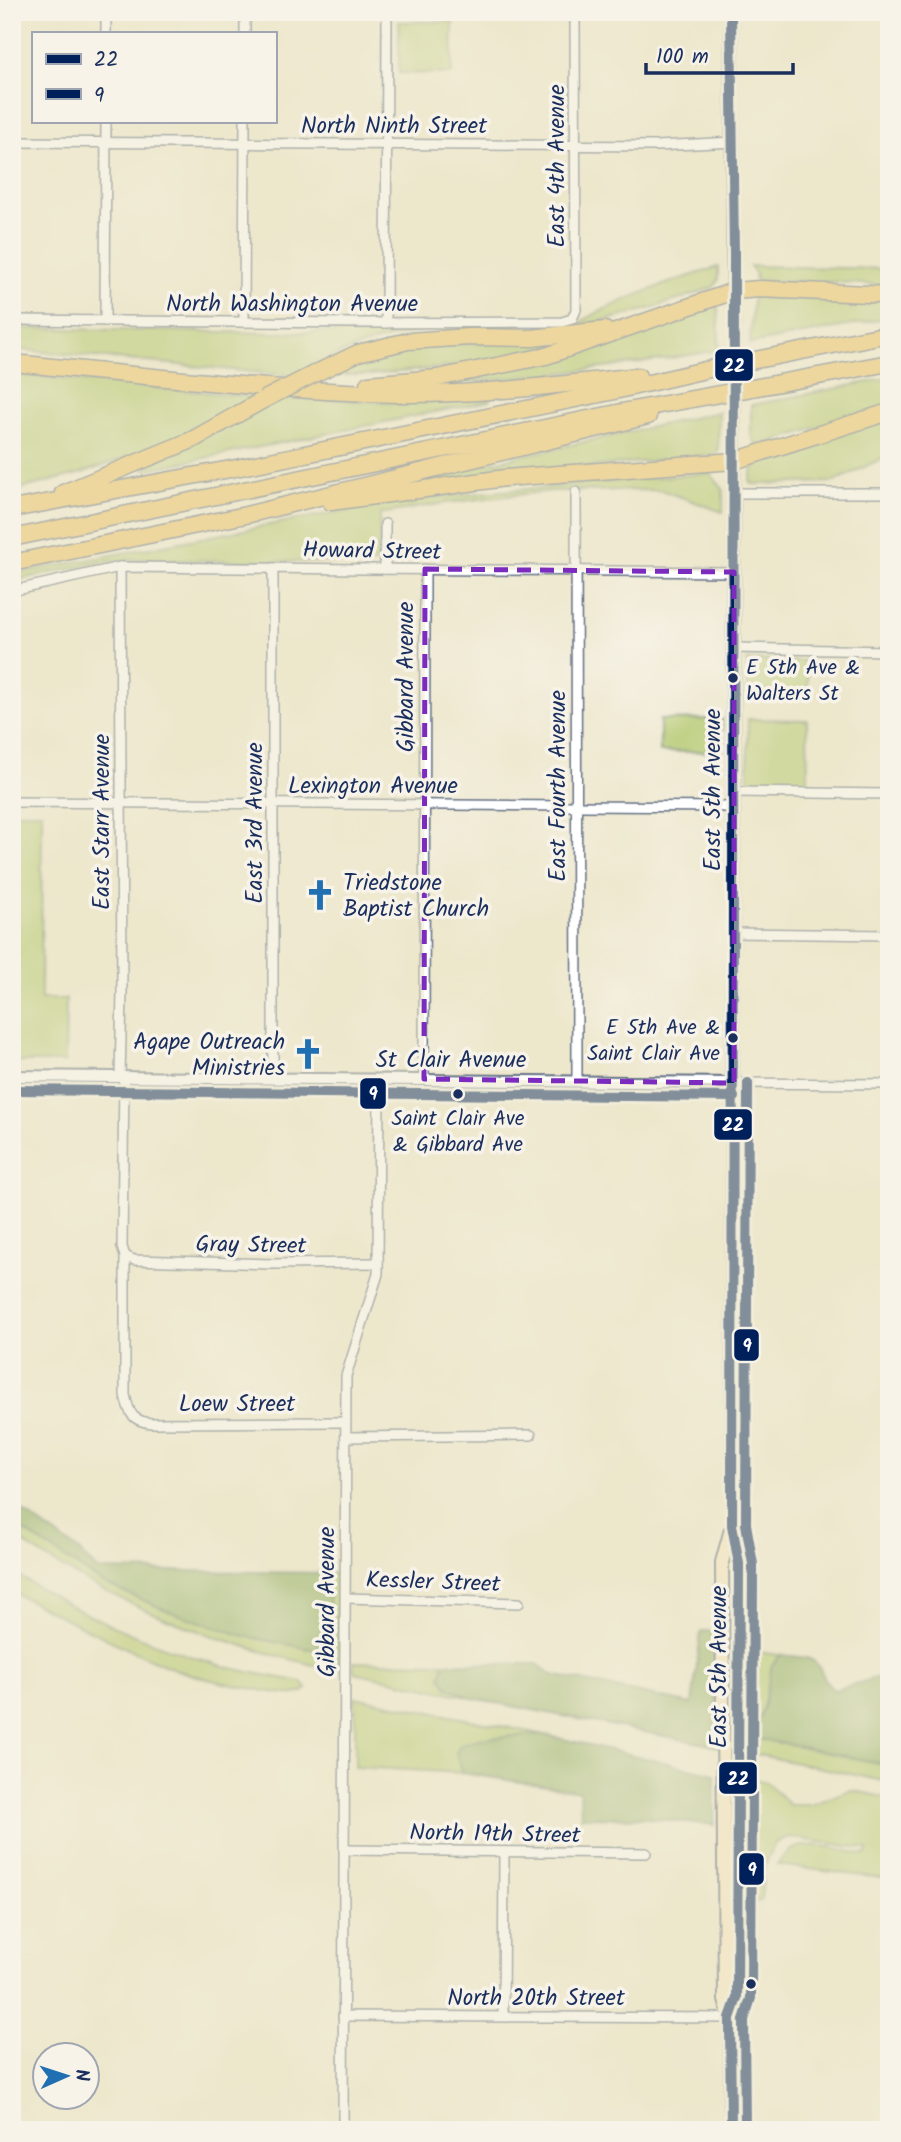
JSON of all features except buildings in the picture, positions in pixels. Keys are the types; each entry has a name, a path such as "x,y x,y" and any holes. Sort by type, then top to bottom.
{"highway":[{"path":"12,363 246,385 437,378 567,350 734,291 760,289 889,295"},
{"path":"40,504 82,484 192,440 263,400 313,381 358,354 408,341 470,337 532,338 628,327"},
{"path":"12,509 236,468 889,334"},
{"path":"12,538 530,430 889,363"},
{"path":"313,381 401,394 498,390 714,368"},
{"path":"12,563 246,514 618,425 724,394"},
{"path":"246,514 505,478 734,461 889,412"}],"main road":[{"name":"East 5th Avenue","path":"731,2130 730,2018 725,2000 722,1562 732,1525 732,12"}],"street":[{"path":"106,12 106,32"},
{"path":"245,12 245,32"},
{"path":"386,323 387,12"},
{"name":"East 4th Avenue","path":"572,319 576,310 575,12"},
{"path":"105,321 106,122"},
{"path":"244,322 245,122"},
{"name":"North Ninth Street","path":"12,142 657,146 734,142"},
{"path":"889,182 889,251"},
{"name":"North Washington Avenue","path":"12,320 386,323 562,322 572,319"},
{"name":"East Fourth Avenue","path":"576,492 577,1080"},
{"path":"734,493 889,493"},
{"name":"Gibbard Avenue","path":"385,524 385,569"},
{"name":"Howard Street","path":"12,591 120,567 734,572"},
{"name":"East Starr Avenue","path":"120,567 122,1247 125,1256 125,1395 130,1415"},
{"name":"East 3rd Avenue","path":"273,568 273,1078"},
{"name":"Gibbard Avenue","path":"424,1079 425,569"},
{"path":"733,648 889,651"},
{"path":"734,792 889,794"},
{"name":"Lexington Avenue","path":"12,802 734,807"},
{"path":"734,933 889,935"},
{"name":"St Clair Avenue","path":"12,1076 889,1084"},
{"name":"Gibbard Avenue","path":"343,2130 346,1376 378,1274 379,1079"},
{"name":"Gray Street","path":"125,1256 134,1260 244,1264 378,1263"},
{"name":"Loew Street","path":"130,1415 139,1422 151,1423 346,1422"},
{"path":"346,1437 531,1435"},
{"name":"Kessler Street","path":"346,1598 519,1603"},
{"name":"North 19th Street","path":"344,1850 646,1853"},
{"path":"503,2016 504,1852"},
{"name":"North 20th Street","path":"343,2016 730,2018"}],"highlighted area":[{"path":"425,569 734,572 734,1083 424,1079"}],"green space":[{"path":"399,22 453,22 452,74 399,73"},
{"path":"750,266 889,269 889,286 758,281 754,278 756,274"},
{"path":"718,267 718,280 714,287 644,310 573,326 626,300"},
{"path":"753,297 889,300 889,318 750,344"},
{"path":"716,305 719,350 565,373 472,381 470,379"},
{"path":"12,328 275,333 421,330 357,348 296,376 12,349"},
{"path":"559,341 560,345 472,365 367,375 326,375 353,363 411,349 470,343"},
{"path":"12,374 255,397 163,445 82,473 12,491"},
{"path":"889,378 889,406 757,446 751,436 751,405"},
{"path":"282,397 386,402 490,401 145,470 143,467"},
{"path":"719,412 718,452 713,455 381,487"},
{"path":"889,418 889,455 834,482 752,484 750,480 754,466 761,458"},
{"path":"710,473 723,489 723,512 661,490 551,491 445,503 380,514 378,563 148,559 89,565 12,581 12,574 401,500"},
{"path":"747,660 808,661 808,691 747,691"},
{"path":"722,719 722,751 660,752 660,720"},
{"path":"748,719 807,720 808,783 754,783 748,778"},
{"path":"12,812 42,812 41,999 66,999 65,1062 12,1062"},
{"path":"12,1504 79,1551 97,1570 327,1573 330,1614 326,1635 315,1650 244,1636 168,1611 103,1583 12,1523"},
{"path":"12,1523 103,1583 330,1629 327,1573 340,1573 339,1671 252,1649 168,1620 128,1602 49,1560 12,1535"},
{"path":"12,1572 62,1601 141,1638 223,1666 302,1682 307,1689 293,1694 276,1693 213,1680 162,1664 12,1592"},
{"path":"701,1631 717,1631 715,1746 472,1698 448,1687 441,1676 445,1663 537,1664 553,1675 692,1704"},
{"path":"748,1651 781,1655 772,1665 762,1713 751,1735 889,1765 889,1782 715,1746 715,1729 750,1734"},
{"path":"781,1655 814,1661 834,1690 889,1676 889,1765 750,1735 762,1713 772,1665"},
{"path":"353,1662 445,1663 441,1676 448,1687 472,1698 354,1672"},
{"path":"355,1697 541,1734 479,1739 461,1744 456,1753 462,1773 355,1767"},
{"path":"541,1734 715,1774 714,1825 647,1818 581,1817 580,1791 462,1773 456,1753 461,1744 479,1739"},
{"path":"748,1777 766,1782 790,1805 811,1805 850,1790 889,1798 889,1879 777,1865 793,1849 801,1847 829,1847 866,1855 868,1849 788,1837 775,1843 764,1867 761,1901 747,1902"}],"transit line":[{"name":"22","path":"731,12 734,255 732,1525 739,1564 737,1998 730,2018 731,2130"},
{"name":"9","path":"745,2130 744,2020 751,1998 753,1564 746,1524 748,1083"},
{"name":"9","path":"12,1090 734,1097"}],"place":[{"name":"E 5th Ave & Walters St","path":"733,678"},
{"name":"Triedstone Baptist Church","path":"320,895"},
{"name":"E 5th Ave & Saint Clair Ave","path":"733,1038"},
{"name":"Agape Outreach Ministries","path":"308,1054"},
{"name":"Saint Clair Ave & Gibbard Ave","path":"458,1094"}]}
